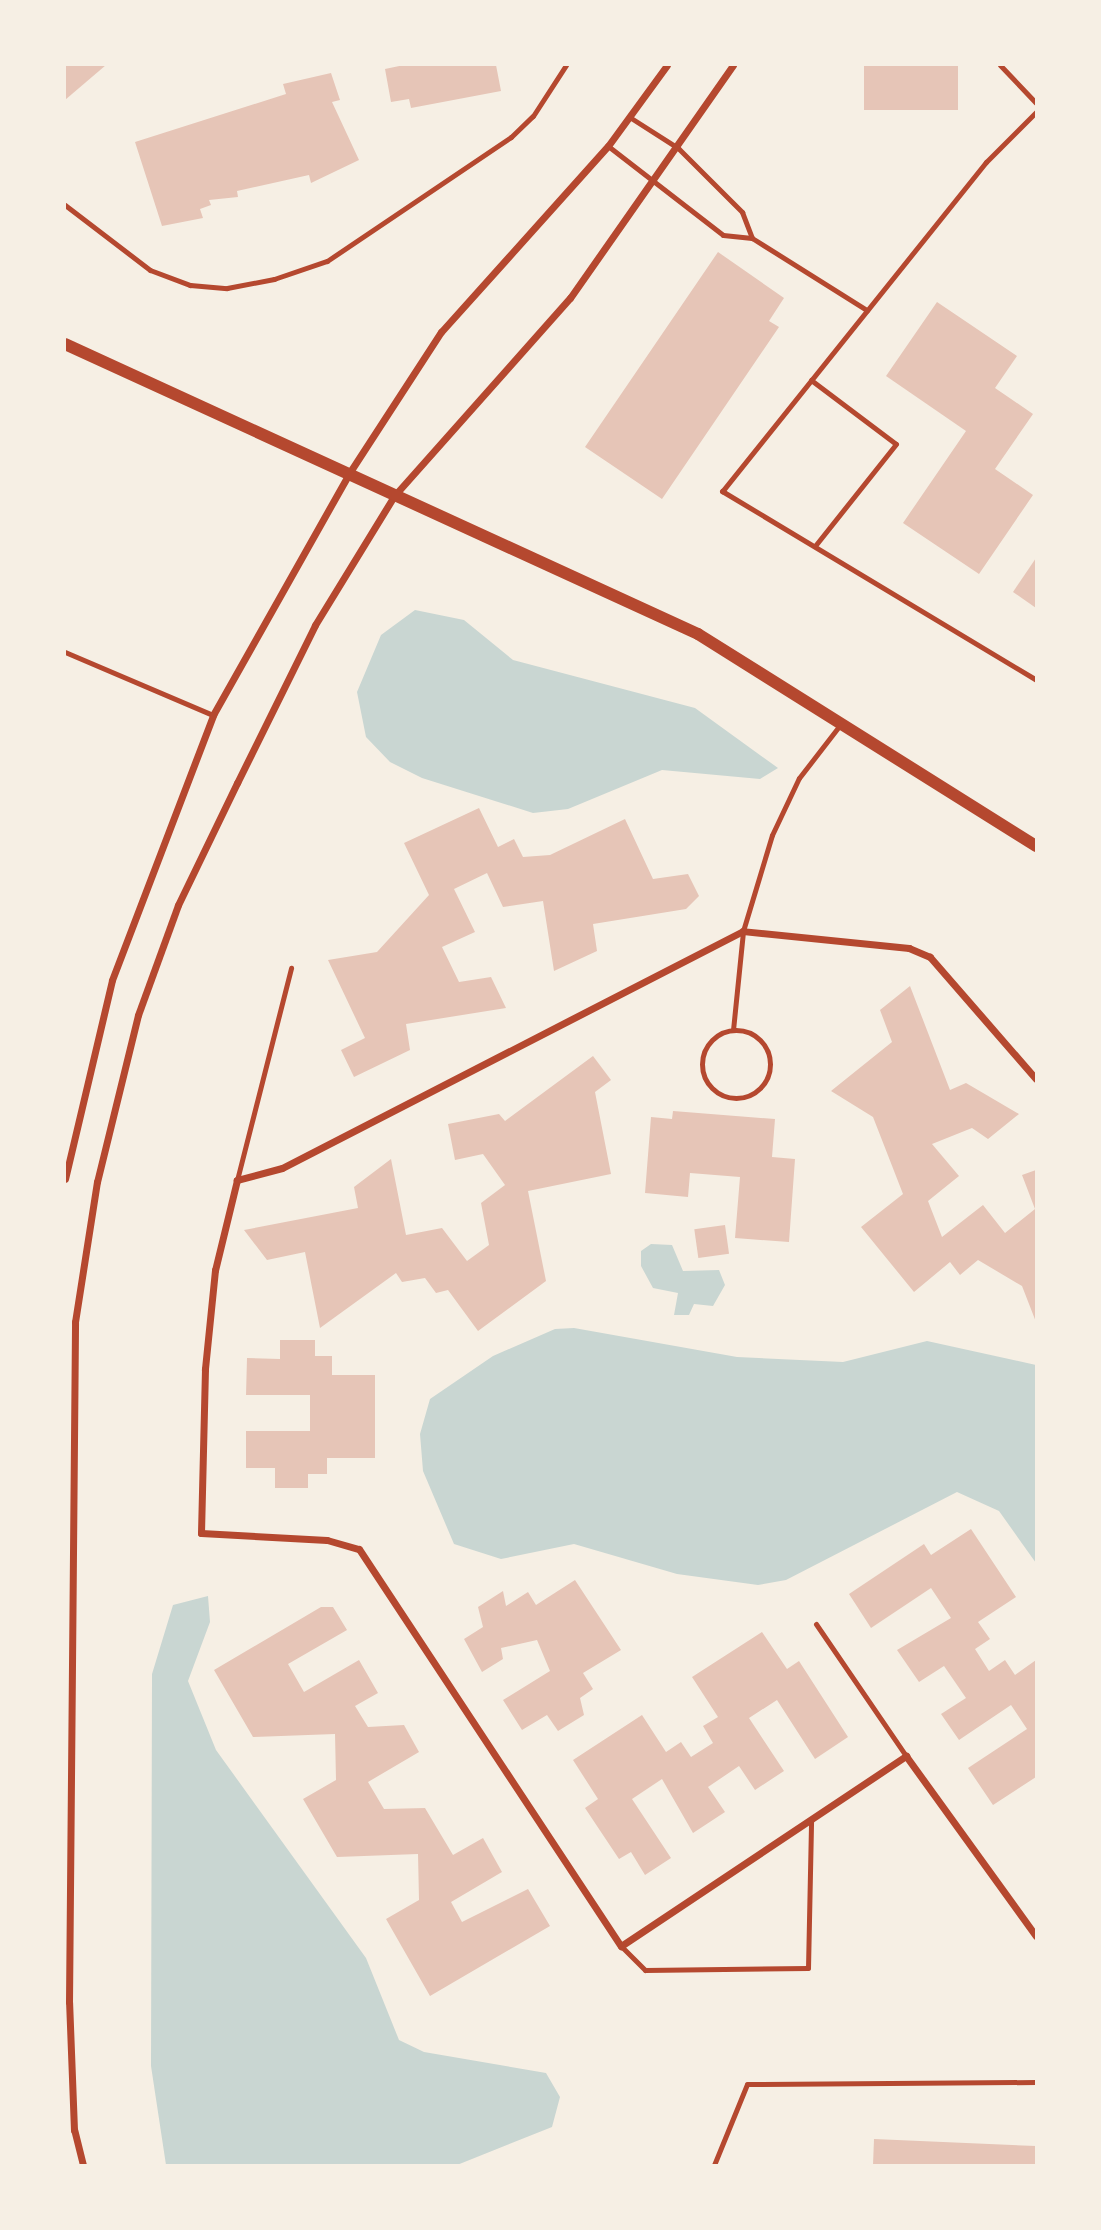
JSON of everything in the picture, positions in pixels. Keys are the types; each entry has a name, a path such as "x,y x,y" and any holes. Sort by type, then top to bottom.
{"street":[{"path":"65,1179 112,980 212,715 348,475 441,332 608,146 631,118 667,65"},
{"path":"83,2165 74,2130 69,2002 68,1849 75,1322 100,1169 138,1016 177,905 315,625 394,496 570,298 657,182 733,65"},
{"path":"65,344 698,634 1036,846"},
{"path":"1036,1079 930,957 909,948 743,931 282,1168 237,1180 215,1270 206,1357 201,1533 327,1540 359,1549 621,1946 906,1756 1036,1936"},
{"path":"65,1320 75,1322"}],"lane":[{"path":"65,205 150,270 190,285 227,288 274,279 327,261 511,137 534,116 566,65"},
{"path":"1000,65 1036,103"},
{"path":"1036,112 986,162 722,491 1036,680"},
{"path":"631,118 678,148 742,212 752,238"},
{"path":"608,146 723,235 752,238 867,310"},
{"path":"811,380 896,444 815,546"},
{"path":"65,652 212,715"},
{"path":"733,1030 743,931 772,835 799,778 842,723"},
{"path":"237,1180 291,968"},
{"path":"733,1030 755,1035 770,1065 762,1086 743,1098 720,1094 702,1068 713,1038 733,1030"},
{"path":"816,1624 906,1756"},
{"path":"621,1946 645,1970 808,1968 811,1821"},
{"path":"714,2165 747,2084 1036,2082"}],"shaded area":[{"path":"415,610 464,620 513,660 695,708 778,768 760,779 662,770 568,809 533,813 422,778 390,762 366,737 357,692 381,635"},
{"path":"651,1244 672,1245 683,1271 719,1270 725,1285 713,1306 694,1304 689,1315 674,1315 678,1293 653,1288 641,1266 641,1251"},
{"path":"574,1328 737,1357 843,1362 927,1341 1036,1365 1036,1563 999,1511 957,1492 786,1580 758,1585 677,1574 574,1544 501,1559 454,1544 423,1471 420,1434 430,1399 493,1356 555,1329"},
{"path":"208,1596 210,1622 188,1681 216,1750 366,1958 399,2040 424,2052 546,2073 560,2097 552,2127 457,2165 166,2165 151,2066 152,1674 173,1605"}],"building":[{"path":"65,65 106,65 65,100"},
{"path":"404,65 496,65 501,91 411,108 409,99 391,102 385,69"},
{"path":"864,65 958,65 958,110 864,110"},
{"path":"331,73 340,100 332,102 359,160 311,183 309,175 237,191 238,197 209,200 211,205 200,209 203,218 162,226 135,142 286,94 283,84"},
{"path":"718,252 784,298 769,321 779,327 662,499 585,447"},
{"path":"937,302 1017,356 995,388 1033,414 995,469 1033,495 979,574 903,523 966,431 886,376"},
{"path":"1036,558 1036,608 1013,592"},
{"path":"479,808 498,847 514,839 523,857 550,855 625,819 653,879 688,874 699,896 686,909 593,924 597,951 554,971 543,901 503,907 487,873 454,889 475,932 442,947 459,982 491,977 506,1008 406,1024 410,1050 354,1077 341,1050 365,1038 328,960 377,952 429,895 404,843"},
{"path":"910,986 950,1090 966,1083 1019,1114 988,1139 972,1128 932,1144 959,1176 928,1201 942,1237 983,1205 1005,1233 1035,1209 1022,1175 1036,1170 1036,1322 1022,1286 978,1260 960,1275 950,1262 914,1292 861,1227 903,1194 873,1117 831,1091 892,1042 880,1010"},
{"path":"593,1056 611,1080 595,1092 611,1174 528,1191 546,1281 478,1331 448,1290 436,1293 425,1278 402,1282 396,1273 320,1328 305,1252 267,1260 244,1230 358,1208 354,1187 391,1159 406,1235 442,1228 467,1261 489,1245 481,1203 505,1185 483,1154 455,1160 448,1124 499,1114 505,1121"},
{"path":"673,1111 775,1119 772,1157 795,1159 789,1242 735,1238 740,1177 690,1173 688,1197 645,1193 651,1117 672,1119"},
{"path":"725,1225 729,1254 698,1258 694,1229"},
{"path":"280,1340 315,1340 315,1356 332,1356 332,1375 375,1375 375,1458 327,1458 327,1474 308,1474 308,1488 275,1488 275,1468 246,1468 246,1431 310,1431 310,1395 246,1395 247,1358 280,1359"},
{"path":"971,1529 1016,1597 978,1622 990,1639 975,1649 989,1671 1005,1660 1015,1675 1036,1660 1036,1777 993,1805 968,1768 1027,1729 1011,1705 959,1740 941,1714 966,1698 944,1666 919,1682 897,1650 951,1618 931,1588 871,1628 849,1594 924,1544 931,1555"},
{"path":"575,1580 621,1650 583,1673 593,1689 580,1698 584,1715 558,1731 547,1715 522,1730 503,1700 550,1671 537,1640 501,1648 503,1659 482,1672 464,1639 483,1627 478,1607 503,1591 506,1606 528,1592 536,1605"},
{"path":"321,1607 333,1607 347,1630 288,1664 304,1692 359,1660 378,1693 355,1706 368,1727 404,1725 419,1752 368,1782 384,1809 425,1808 453,1855 483,1838 502,1872 451,1902 462,1922 528,1889 550,1926 430,1996 386,1919 419,1900 418,1854 337,1857 303,1799 336,1780 335,1734 253,1737 214,1670"},
{"path":"762,1632 787,1669 799,1661 848,1737 815,1759 777,1700 749,1718 784,1771 755,1790 739,1766 708,1787 725,1812 693,1833 662,1779 632,1799 671,1858 645,1875 631,1852 619,1859 585,1808 598,1799 573,1760 642,1715 666,1752 681,1742 691,1757 713,1743 703,1726 718,1717 692,1677"},
{"path":"874,2139 1036,2146 1036,2165 873,2165"}]}
